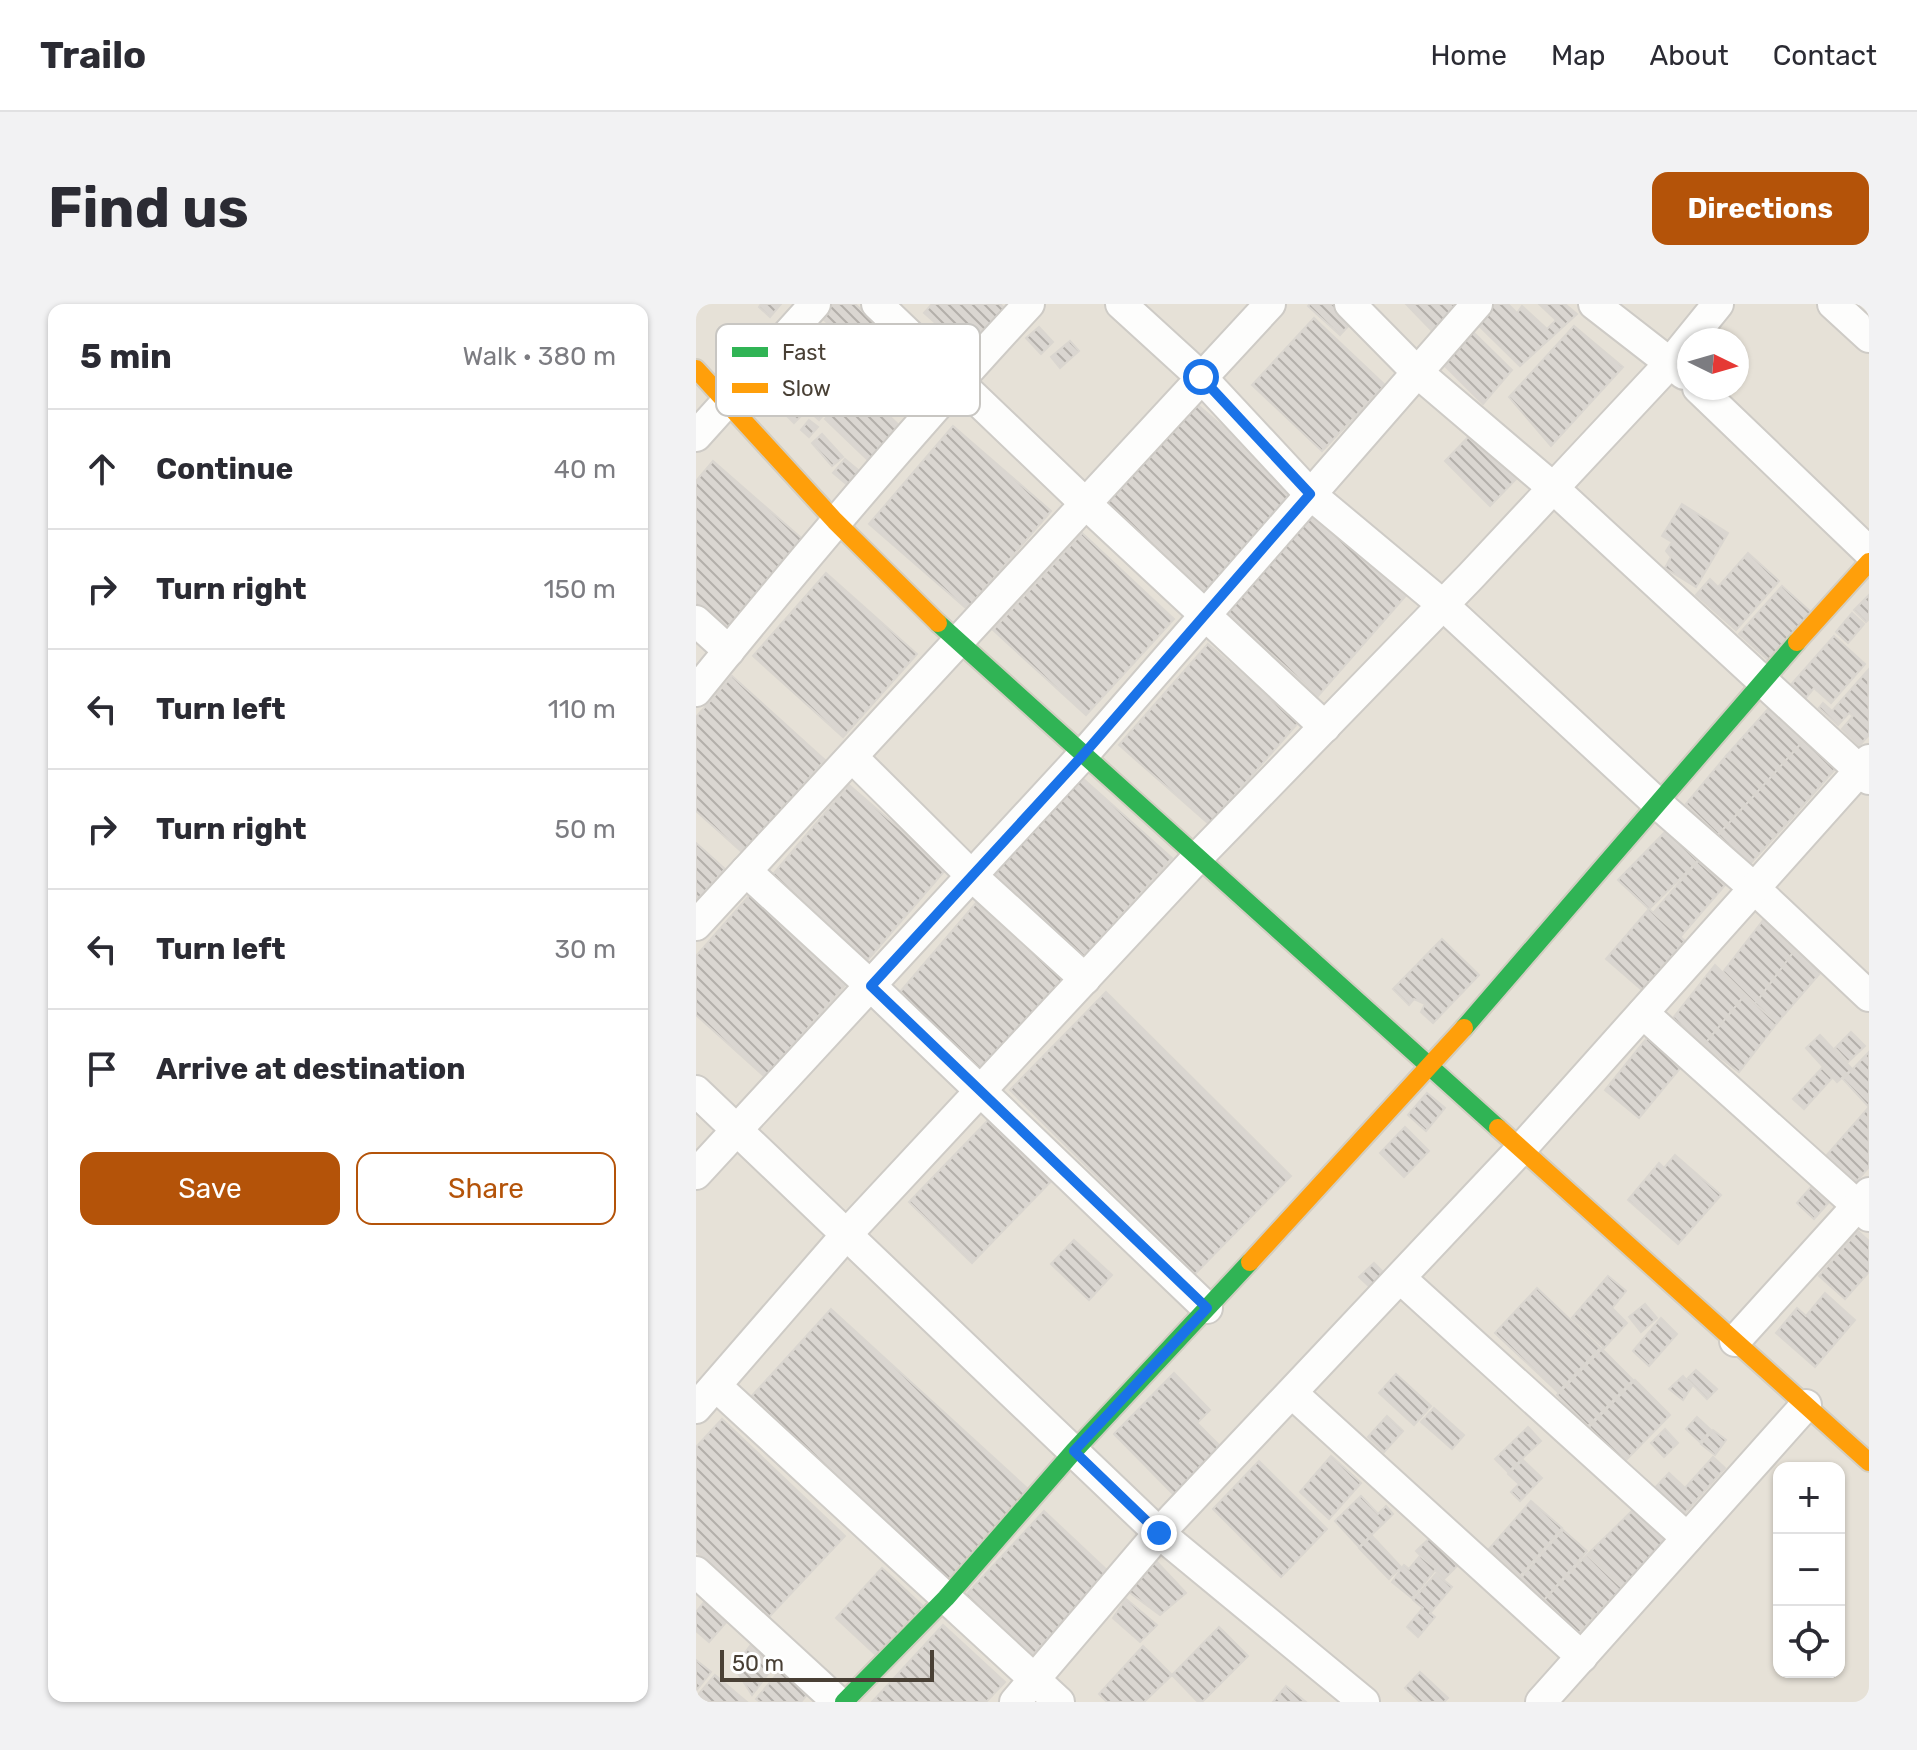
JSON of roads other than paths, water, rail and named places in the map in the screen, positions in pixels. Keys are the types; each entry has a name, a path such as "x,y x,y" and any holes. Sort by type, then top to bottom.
{"street":[{"path":"796,324 815,304"},
{"path":"877,304 898,324"},
{"path":"980,356 1029,304"},
{"path":"1121,304 1201,377 1310,494 1443,605 1869,996"},
{"path":"696,925 1270,304"},
{"path":"1015,1702 1159,1533 1521,1149 1754,888 1866,770 1761,681 1552,487 1417,372 1350,304"},
{"path":"696,1174 1083,755 1477,304"},
{"path":"1594,304 1677,368"},
{"path":"1704,328 1718,304"},
{"path":"1833,304 1869,337"},
{"path":"696,369 716,391"},
{"path":"1059,1702 946,1598 706,1397 846,1235 1197,858 1443,605 1552,487 1677,373"},
{"path":"1711,400 1869,552"},
{"path":"980,401 1325,727"},
{"path":"696,436 716,412"},
{"path":"739,416 835,521 958,643 1869,1462"},
{"path":"696,691 835,521 927,416"},
{"path":"844,1702 946,1598 1074,1451 1430,1068 1761,681 1869,562"},
{"path":"696,621 729,651"},
{"path":"852,757 972,876 1085,979"},
{"path":"746,871 871,986 1207,1308"},
{"path":"1643,1013 1865,1205 1735,1341"},
{"path":"696,1091 1159,1533 1364,1702"},
{"path":"1400,1278 1687,1538"},
{"path":"1292,1393 1582,1657"},
{"path":"1541,1702 1806,1405"},
{"path":"696,1572 838,1702"}]}
